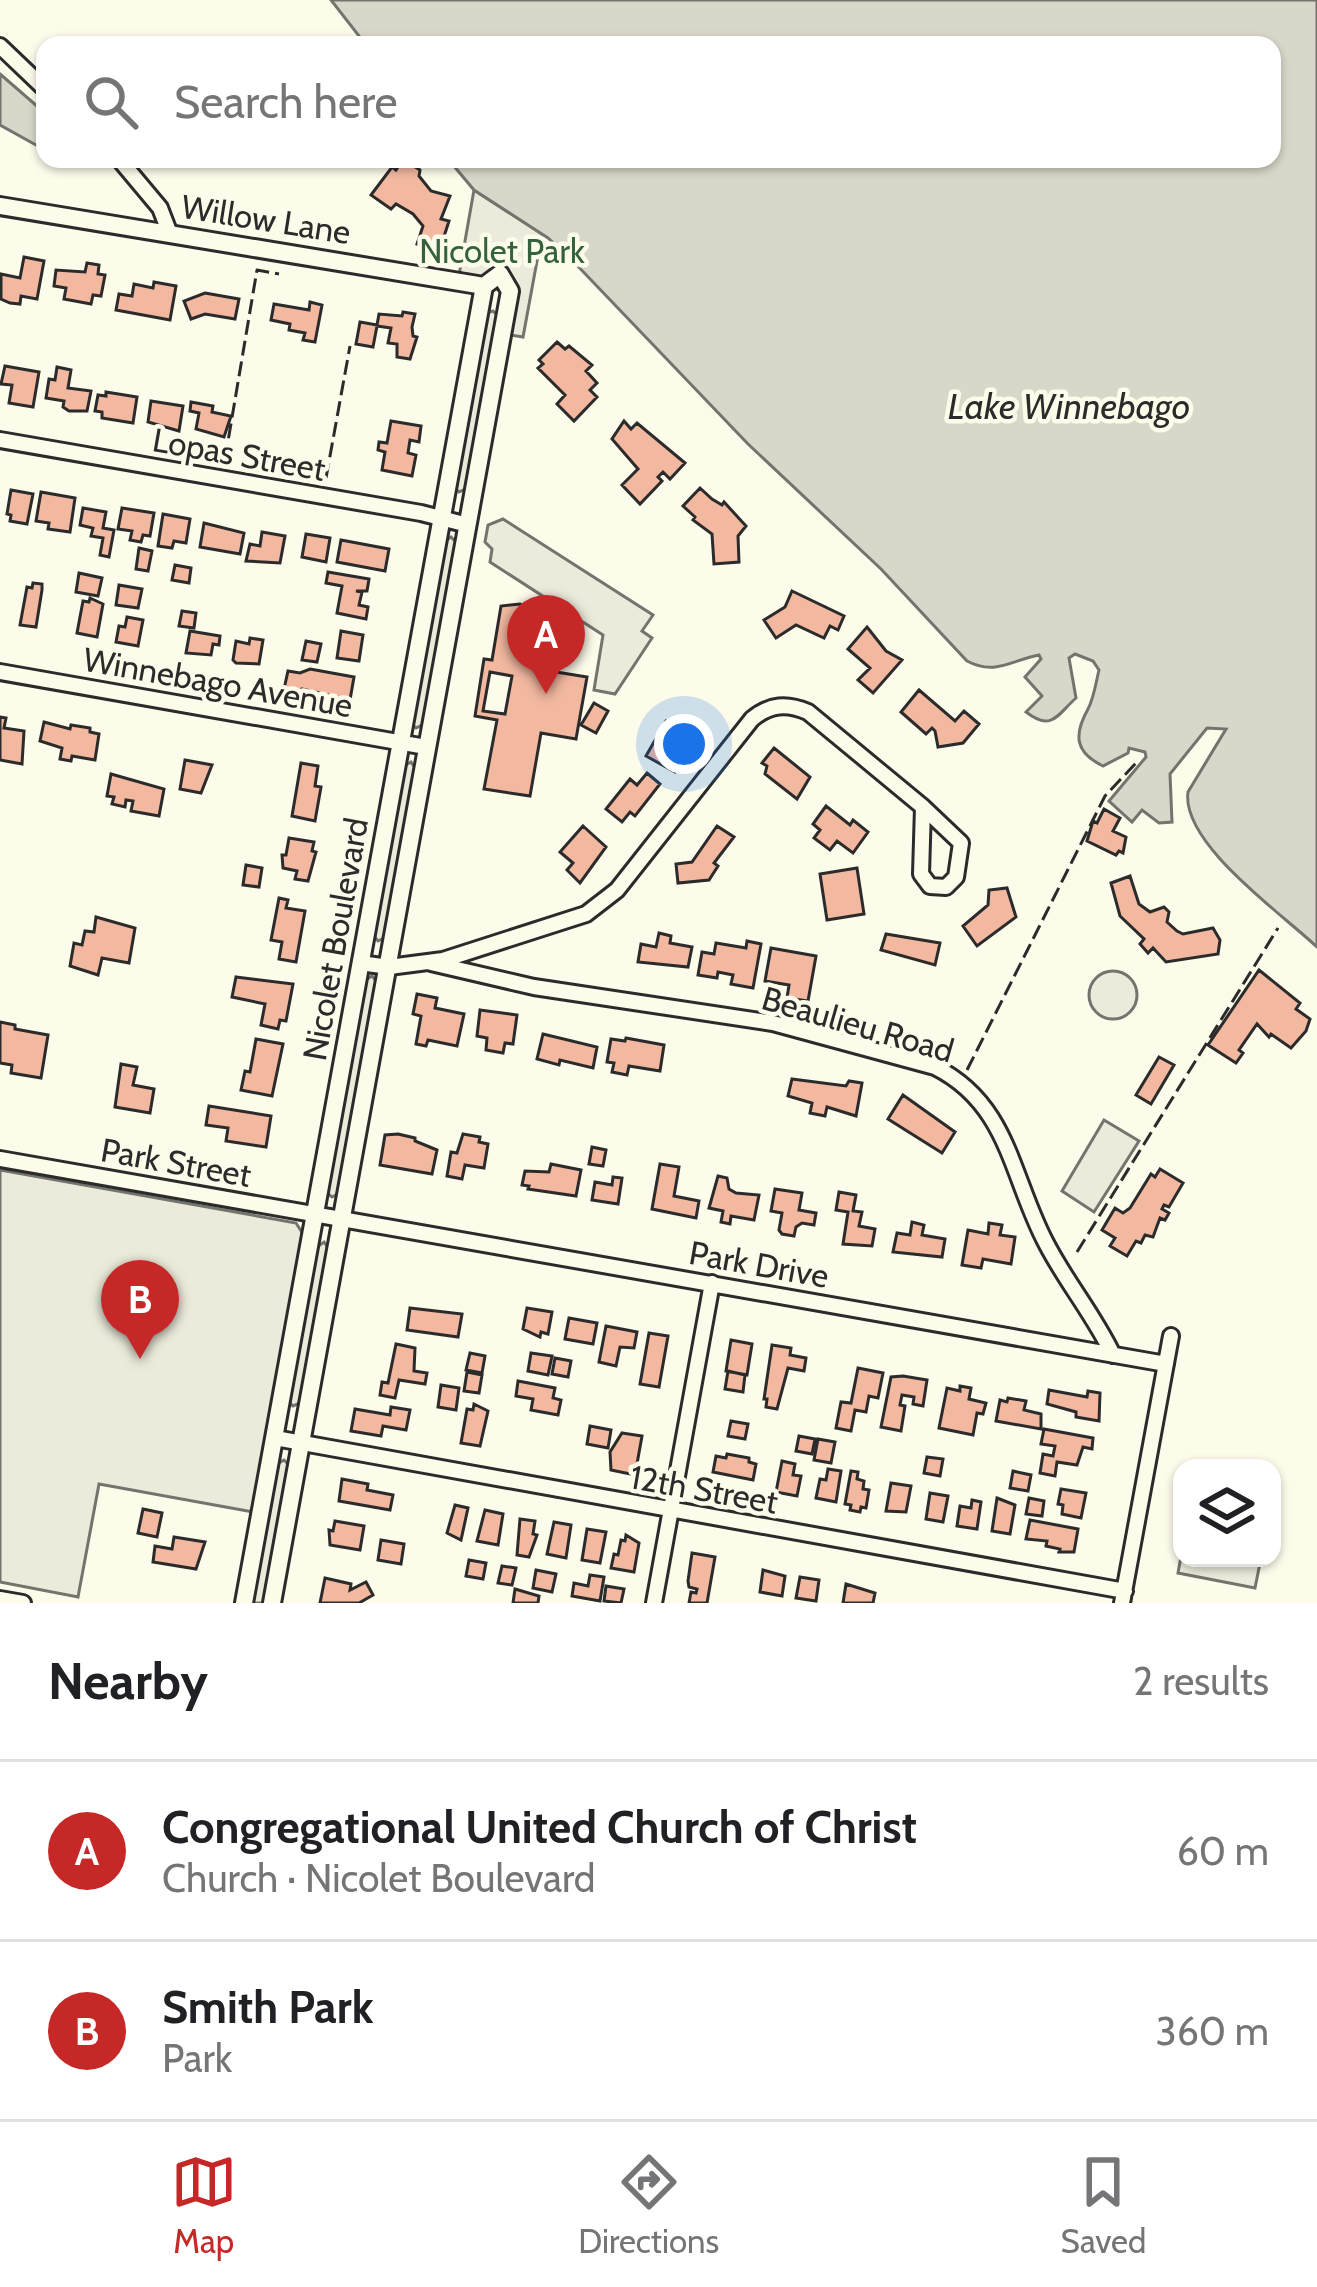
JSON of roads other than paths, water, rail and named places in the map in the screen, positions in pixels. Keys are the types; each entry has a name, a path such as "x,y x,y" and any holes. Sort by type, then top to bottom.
{"street":[{"path":"0,46 36,80"},
{"path":"127,168 160,208 170,234"},
{"name":"Willow Lane","path":"0,206 484,286 500,274 509,291"},
{"name":"Nicolet Boulevard","path":"244,1603 484,286"},
{"name":"Nicolet Boulevard","path":"272,1603 509,291"},
{"name":"Lopas Street","path":"0,440 468,525"},
{"name":"Winnebago Avenue","path":"0,672 426,747"},
{"path":"360,963 389,967 431,963 562,924 597,907 640,863 752,719 772,707 786,705 808,712 923,807 962,843 956,878 946,887 930,886 920,874 923,807"},
{"name":"Beaulieu Road","path":"431,963 534,987 773,1023 953,1076 982,1102 1012,1157 1044,1241 1097,1322 1112,1355"},
{"name":"Park Street","path":"0,1159 344,1219"},
{"name":"Park Drive","path":"344,1219 1166,1364"},
{"path":"653,1603 712,1283"},
{"path":"1124,1597 1171,1336"},
{"name":"12th Street","path":"275,1438 1124,1597"},
{"path":"0,1598 22,1603"}],"water":[{"name":"Lake Winnebago","path":"331,0 1317,0 1317,947 1236,876 1200,833 1190,812 1188,792 1226,729 1207,728 1170,774 1172,822 1159,823 1142,810 1132,822 1109,801 1146,757 1145,752 1129,748 1103,766 1086,755 1079,742 1099,670 1093,661 1075,654 1069,658 1076,698 1059,715 1042,721 1026,712 1042,696 1025,677 1041,659 1039,655 995,667 967,661 881,569 748,444 571,259 548,238 474,190 456,168 1281,168 1281,36 359,36"},
{"path":"0,74 36,105 36,145 0,125"}],"place":[{"name":"Congregational United Church of Christ","path":"546,694"},
{"name":"Smith Park","path":"140,1359"}],"park label":[{"name":"Nicolet Park","path":"502,251"}]}
